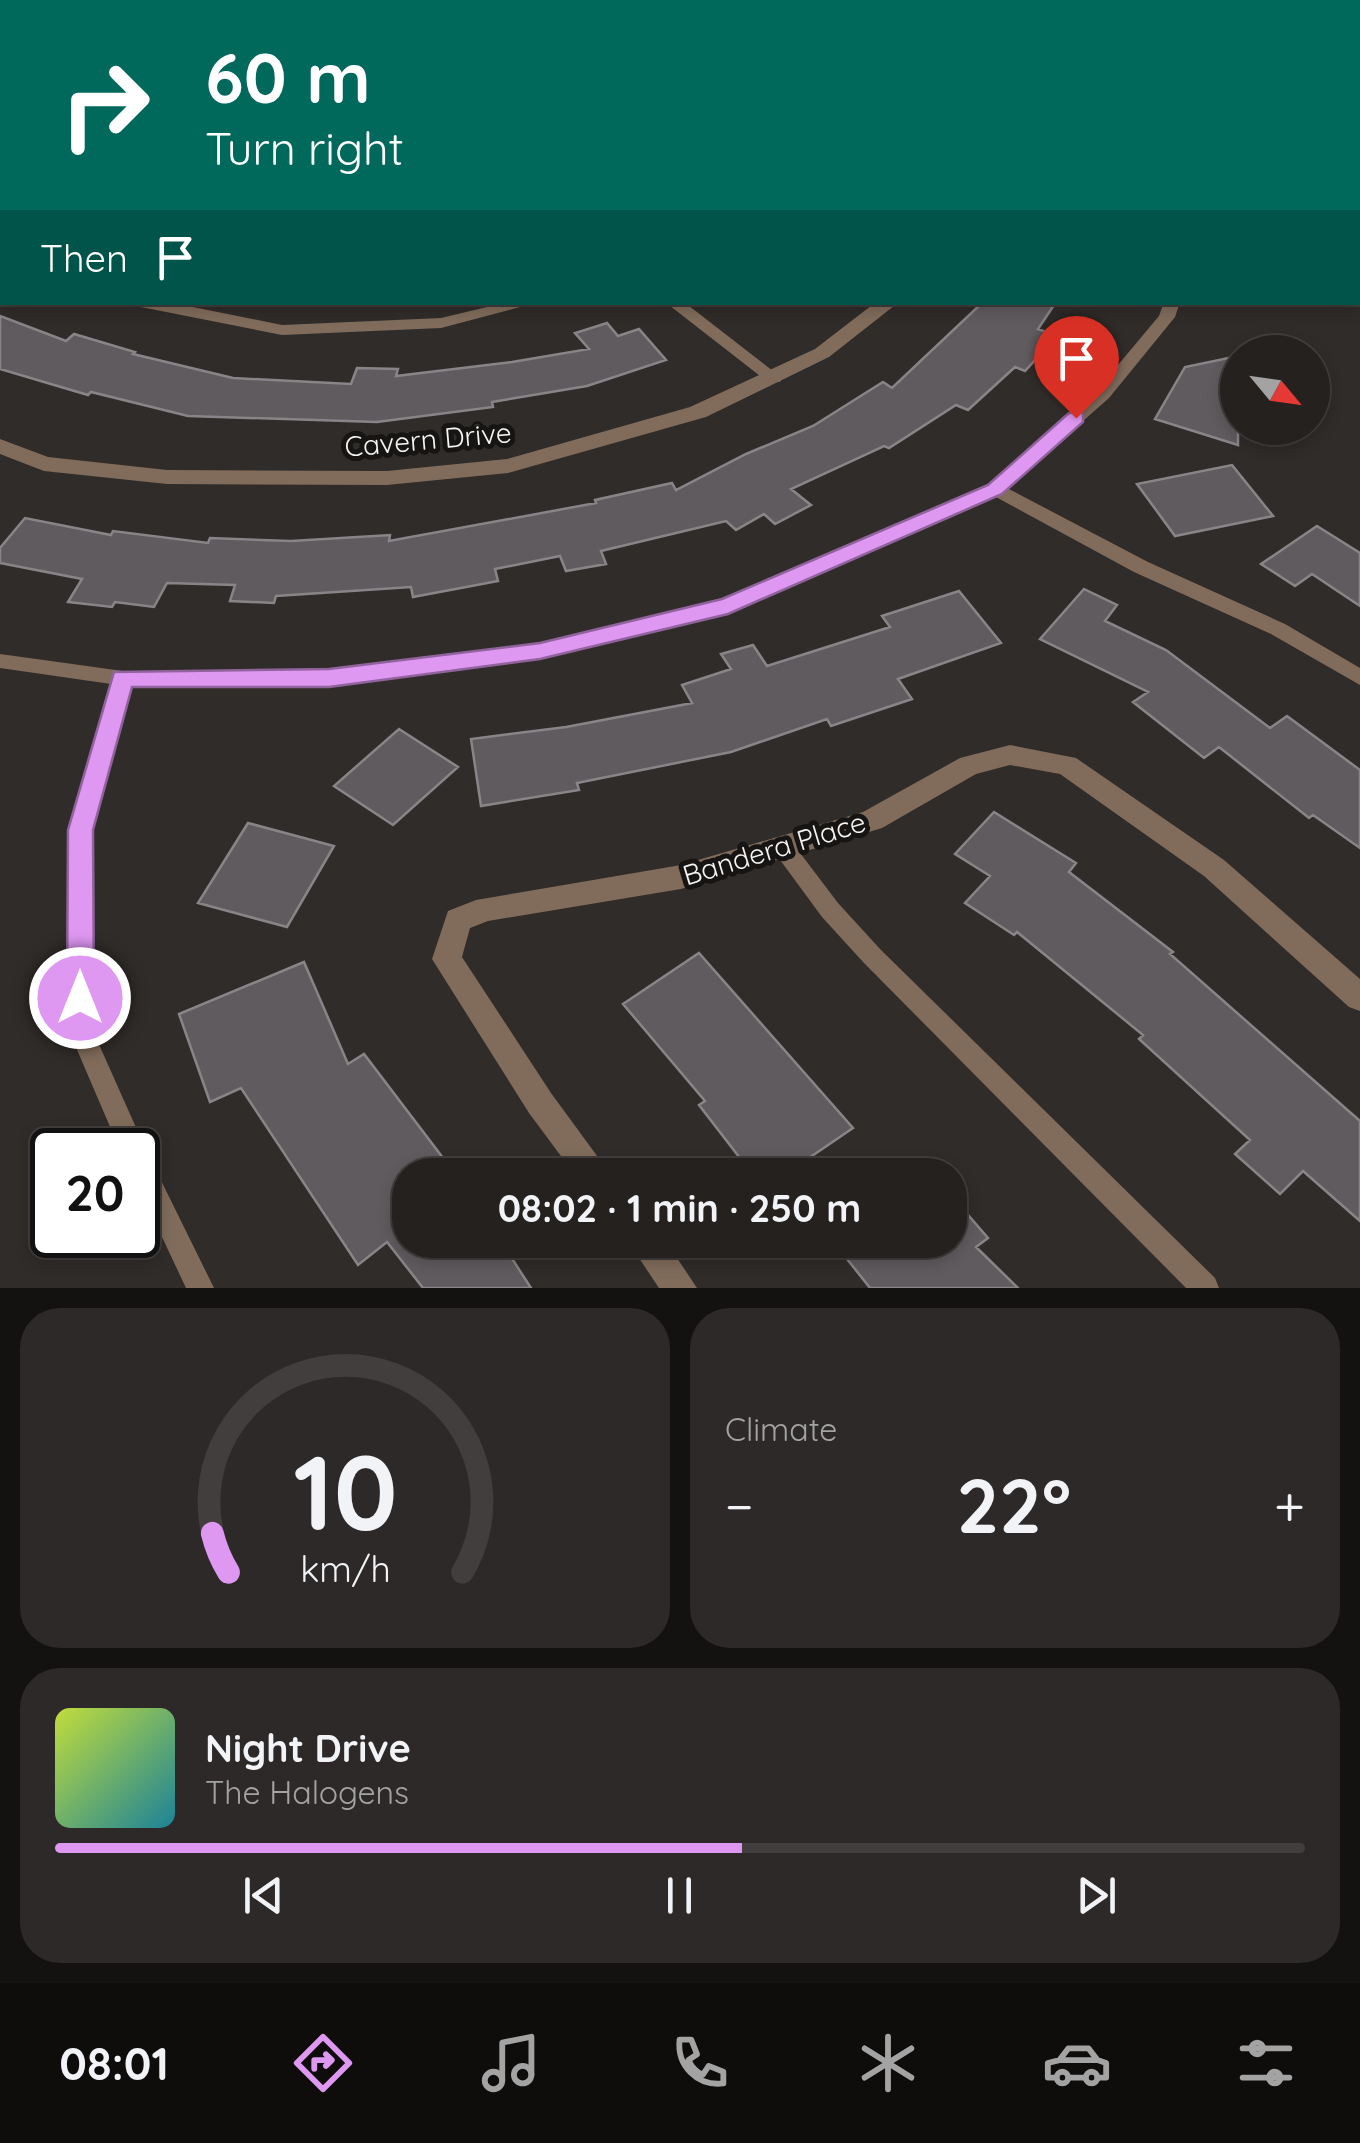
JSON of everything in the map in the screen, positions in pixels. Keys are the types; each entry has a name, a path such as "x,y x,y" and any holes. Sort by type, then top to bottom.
{"street":[{"name":"Cavern Drive","path":"8,449 44,464 167,477 387,478 491,468 698,412 822,353 886,305"},
{"path":"0,470 8,449"},
{"name":"Bandera Place","path":"582,1158 540,1103 447,958 458,920 486,909 681,877 872,820 968,764 1010,755 1067,765 1214,868 1360,998"},
{"path":"658,1258 680,1288"}],"lane":[{"path":"157,305 282,330 441,323 517,305"},
{"path":"677,305 774,378"},
{"path":"0,661 122,678 329,678 540,651 728,606 995,490 1103,394 1166,318 1171,305"},
{"path":"995,490 1141,567 1278,629 1360,678"},
{"path":"122,678 80,830 80,1031 123,1128"},
{"path":"784,846 830,910 872,956 1204,1288"},
{"path":"160,1205 200,1288"}],"building":[{"path":"980,305 1054,305 1038,329 1057,336 1025,371 1015,367 968,410 956,405 889,448 884,446 791,489 811,505 775,524 764,514 736,530 726,521 601,551 606,564 566,571 560,556 495,569 498,581 413,597 411,587 276,596 274,603 230,601 235,585 167,583 154,607 115,602 112,607 68,602 82,579 0,563 0,548 25,518 111,535 113,531 208,543 210,538 291,541 390,535 389,541 596,503 595,500 672,483 676,490 813,426 883,382 892,388"},
{"path":"0,316 66,341 74,334 133,354 233,378 351,384 357,368 398,369 396,376 512,362 589,349 575,333 607,323 618,336 639,329 666,360 587,386 492,402 493,407 377,422 188,416 91,392 88,395 0,369"},
{"path":"1220,360 1220,439 1155,419 1185,367"},
{"path":"1232,465 1273,516 1175,536 1137,484"},
{"path":"1317,526 1360,553 1360,606 1312,574 1295,586 1261,564"},
{"path":"1084,589 1117,605 1105,621 1166,650 1270,728 1287,716 1360,770 1360,848 1313,815 1309,818 1219,747 1204,758 1133,702 1148,692 1040,639"},
{"path":"959,591 1001,643 898,679 912,699 831,726 827,719 731,752 577,783 579,790 481,806 471,739 566,727 692,703 682,685 731,669 721,654 753,645 767,666 890,627 882,616"},
{"path":"399,729 458,767 393,825 334,786"},
{"path":"994,812 1076,863 1069,872 1173,952 1170,954 1360,1121 1360,1221 1303,1171 1280,1194 1235,1154 1250,1140 1139,1039 1143,1035 1017,932 1014,935 965,903 990,876 955,854"},
{"path":"248,823 334,846 287,927 198,903"},
{"path":"699,953 853,1128 809,1158 740,1158 699,1105 705,1101 623,1004"},
{"path":"304,962 348,1064 364,1054 443,1158 392,1158 392,1248 387,1242 358,1265 241,1088 210,1102 179,1014"},
{"path":"967,1214 988,1238 976,1247 1018,1288 870,1288 846,1258 967,1258"},
{"path":"400,1258 512,1258 531,1288 423,1288"}],"route":[{"path":"80,998 80,830 122,678 329,678 540,651 728,606 995,490 1076,418"}]}
